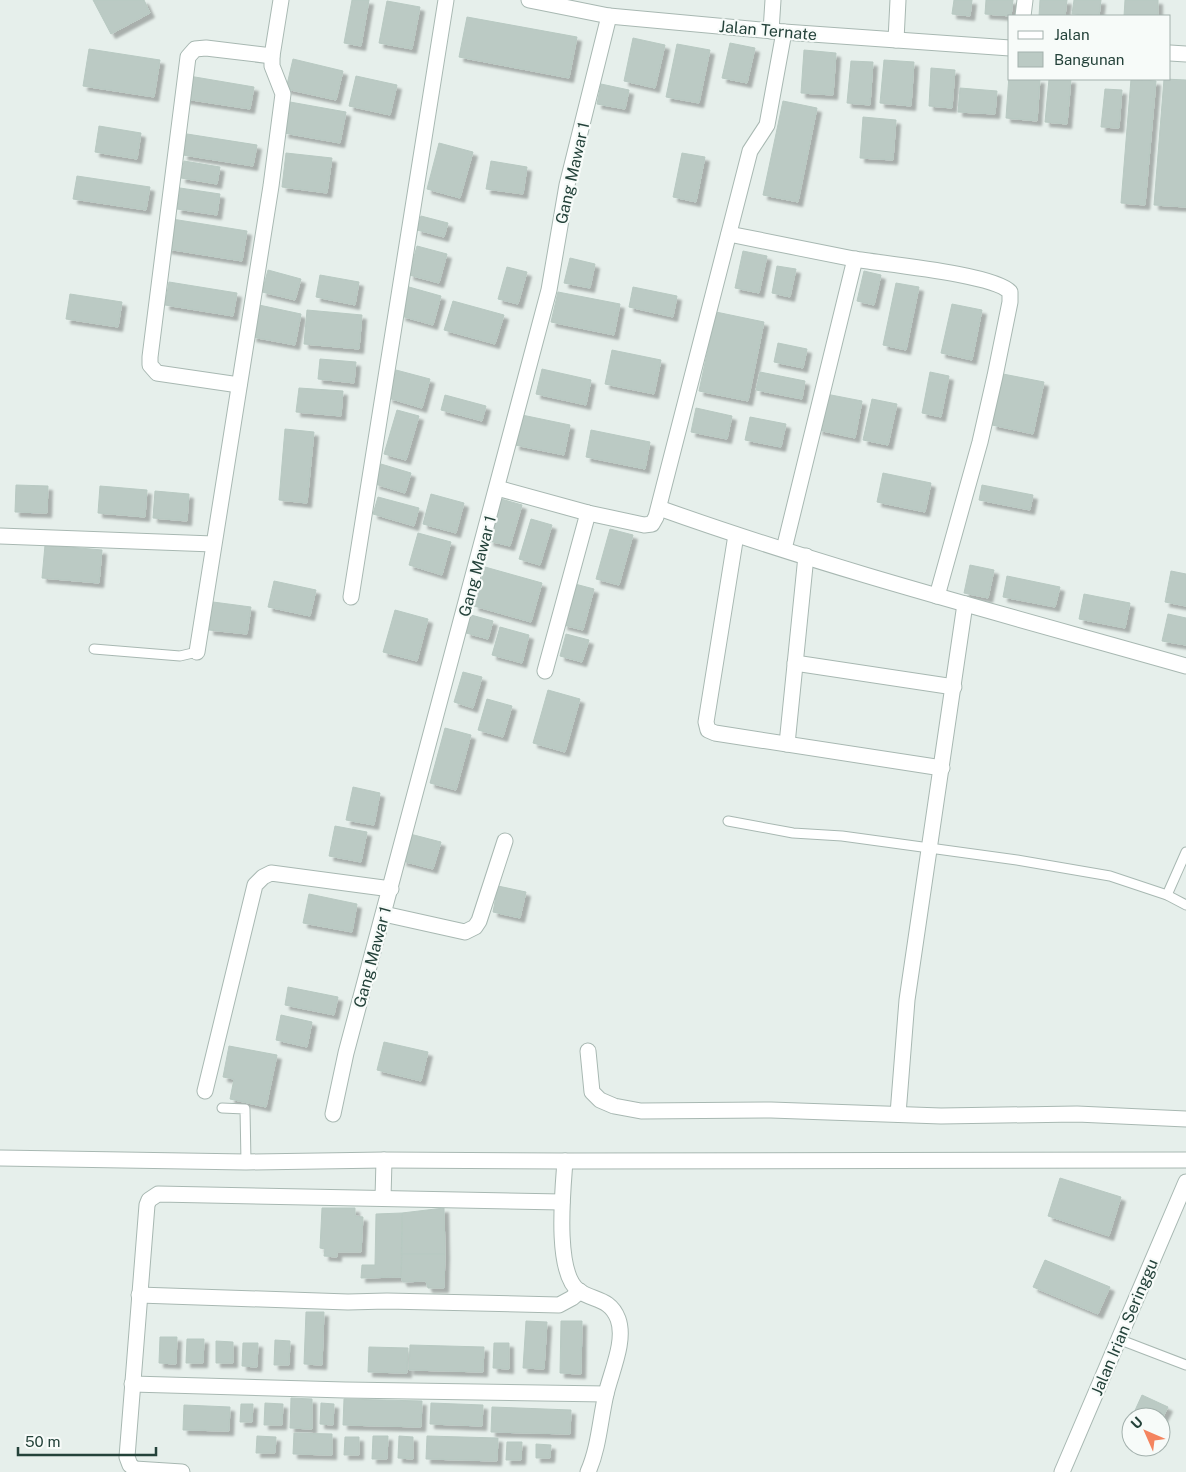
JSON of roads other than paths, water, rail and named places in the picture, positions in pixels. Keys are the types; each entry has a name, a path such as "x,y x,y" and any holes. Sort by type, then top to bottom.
{"street":[{"path":"197,652 271,186 283,94 272,66 282,0"},
{"path":"351,598 446,0"},
{"name":"Jalan Ternate","path":"529,0 609,16 777,32 1008,48"},
{"path":"497,488 588,513 644,525 652,524 656,517 750,151 767,125 777,32 773,0"},
{"path":"896,40 898,0"},
{"path":"1023,15 1025,0"},
{"name":"Gang Mawar 1","path":"333,1114 346,1053 549,290 567,185 609,16"},
{"path":"239,385 156,373 150,365 150,357 188,57 195,50 206,48 272,56"},
{"path":"1171,53 1186,54"},
{"path":"730,234 855,259 965,276 1000,284 1010,292 1010,302 980,442 937,596"},
{"path":"784,549 855,259"},
{"path":"659,508 736,535 937,596 1186,666"},
{"path":"545,670 588,513"},
{"path":"736,535 706,722 708,730 715,733 942,768"},
{"path":"0,536 213,544"},
{"path":"788,744 806,556"},
{"path":"898,1114 907,1000 965,604"},
{"path":"795,663 954,687"},
{"path":"384,914 466,932 475,927 479,922 505,841"},
{"path":"205,1091 255,885 262,876 271,873 391,889"},
{"path":"588,1050 592,1092 600,1100 614,1106 641,1111 771,1110 941,1116 1077,1114 1186,1119"},
{"path":"0,1158 246,1157 565,1161 1186,1160"},
{"path":"383,1198 384,1160"},
{"path":"565,1161 561,1216 569,1277 580,1291 602,1300 610,1307 617,1318 620,1328 616,1361 606,1394 595,1453 588,1472"},
{"name":"Jalan Irian Seringgu","path":"1062,1472 1186,1182"},
{"path":"182,1472 135,1469 130,1465 127,1448 139,1295 149,1200 158,1194 562,1202"},
{"path":"139,1295 348,1302 387,1301 559,1305 580,1291"},
{"path":"132,1384 345,1390 606,1394"}],"lane":[{"path":"94,649 180,656 197,652"},
{"path":"728,821 793,833 842,836 1017,860 1110,876 1167,895 1186,905"},
{"path":"1167,895 1186,852"},
{"path":"222,1108 245,1109 246,1157"},
{"path":"1118,1339 1186,1365"}]}
